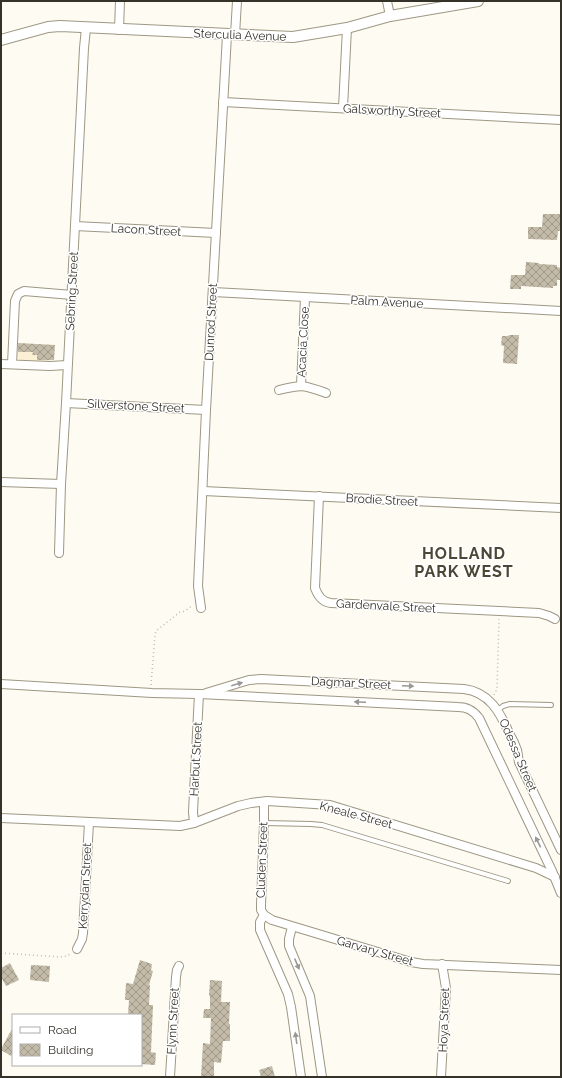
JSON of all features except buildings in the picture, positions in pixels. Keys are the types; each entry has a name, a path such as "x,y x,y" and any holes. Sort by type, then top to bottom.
{"street":[{"path":"119,30 120,1"},
{"name":"Dunrod Street","path":"200,604 198,586 206,410 223,102 231,35 237,1"},
{"path":"387,1 390,16"},
{"name":"Sterculia Avenue","path":"1,40 48,27 60,26 119,30 293,37 347,28 390,16 478,1"},
{"name":"Sebring Street","path":"59,553 67,365 86,28"},
{"path":"343,108 347,28"},
{"name":"Galsworthy Street","path":"223,102 561,120"},
{"name":"Lacon Street","path":"75,226 216,233"},
{"path":"12,364 15,301 18,294 24,291 72,295"},
{"name":"Palm Avenue","path":"213,292 561,311"},
{"name":"Acacia Close","path":"301,385 305,298"},
{"path":"1,364 50,366 67,365"},
{"name":"Acacia Close","path":"279,390 301,385 326,392"},
{"name":"Silverstone Street","path":"66,403 206,410"},
{"path":"1,482 61,484"},
{"name":"Brodie Street","path":"203,491 561,508"},
{"name":"Gardenvale Street","path":"319,496 315,585 317,593 324,601 331,603 539,613 555,619"},
{"name":"Dagmar Street","path":"199,694 249,680 266,679 464,689 477,693 498,710"},
{"name":"Dagmar Street","path":"1,684 152,694 199,694 462,707 471,710 479,718"},
{"name":"Harbut Street","path":"194,823 193,812 199,694"},
{"name":"Odessa Street","path":"498,710 516,746 519,762 561,850"},
{"name":"Odessa Street","path":"479,718 558,879 561,893"},
{"name":"Kneale Street","path":"1,818 180,826 194,823 244,804 264,802 330,805 536,868 558,879"},
{"name":"Cluden Street","path":"264,802 260,901 261,910 264,915 259,923 260,930 288,994 301,1077"},
{"name":"Kerrydan Street","path":"76,949 82,939 83,933 89,822"},
{"name":"Garvary Street","path":"264,915 272,920 292,927 412,962 423,964 561,970"},
{"path":"292,927 289,946 310,996 322,1077"},
{"name":"Hoya Street","path":"441,1077 446,988 442,964"},
{"name":"Flynn Street","path":"170,1077 176,977 179,966"}],"lane":[{"name":"Odessa Street","path":"498,710 503,706 510,704 551,704"},
{"name":"Kneale Street","path":"264,823 311,824 322,826 508,881"}],"path":[{"path":"152,694 151,685 156,632 180,612 200,604"},
{"path":"488,701 497,689 499,612"},
{"path":"1,953 60,957 67,956"}],"shaded area":[{"path":"18,343 50,345 49,362 21,360 17,357"}],"district":[{"name":"HOLLAND PARK WEST","path":"464,562"}]}
